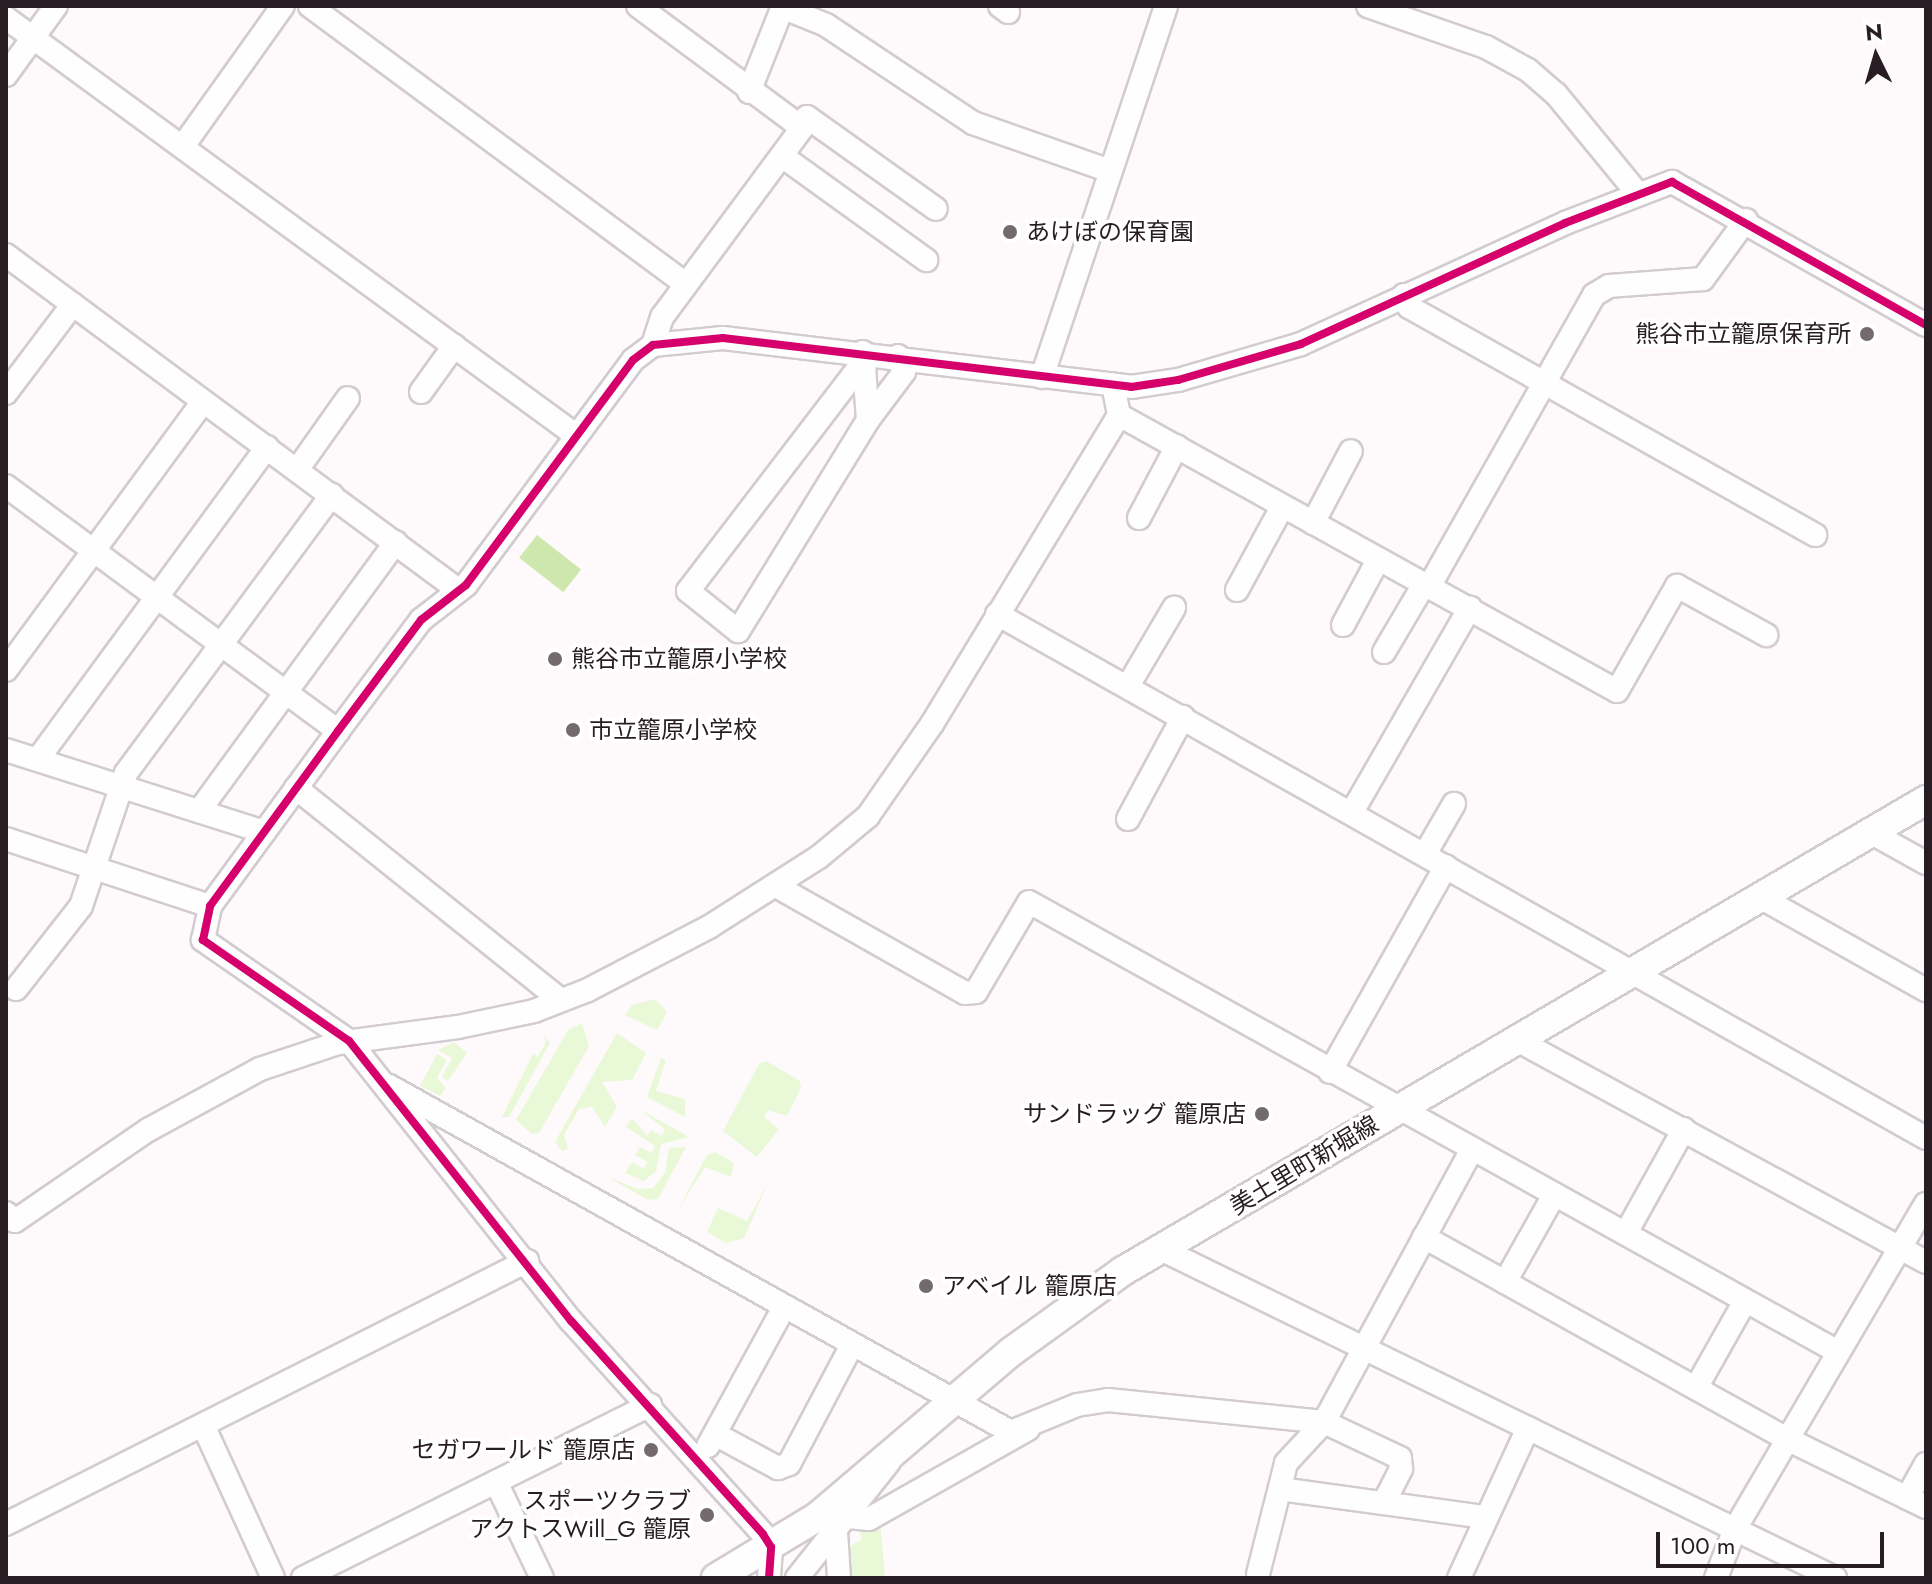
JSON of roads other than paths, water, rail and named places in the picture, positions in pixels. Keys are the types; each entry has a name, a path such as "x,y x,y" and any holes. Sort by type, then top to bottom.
{"main road":[{"name":"美土里町新堀線","path":"716,1578 771,1547 892,1457 953,1401 1063,1311 1926,800"}],"street":[{"path":"6,75 56,6"},
{"path":"183,146 283,6"},
{"path":"310,6 686,284"},
{"path":"638,6 749,92 802,128"},
{"path":"749,92 782,6 831,15 973,123 1107,170"},
{"path":"1042,377 1107,170 1166,6"},
{"path":"1368,6 1486,47 1528,70 1556,94 1638,194"},
{"path":"6,18 574,434"},
{"path":"653,345 662,317 782,156 807,117 936,209"},
{"path":"782,156 926,260"},
{"path":"1028,1429 1011,1432 408,1103 381,1082 349,1041 203,940 210,906 421,620 458,590 574,434 633,360 653,345 723,338 864,356 898,356 1113,385 1224,370 1301,344 1404,295 1638,194 1683,184 1926,325"},
{"path":"1384,652 1546,382 1594,295 1609,286 1703,279 1746,220"},
{"path":"6,255 458,590"},
{"path":"1404,295 1409,307 1815,535"},
{"path":"6,393 73,304"},
{"path":"421,392 454,346"},
{"path":"864,356 688,591 738,631 868,420 904,372 898,356"},
{"path":"864,356 868,420"},
{"path":"6,1213 15,1221 204,1097 260,1069 349,1041 458,1027 561,1000 621,977 776,886 845,838 892,787 1119,415 1113,385"},
{"path":"297,470 348,398"},
{"path":"6,670 203,402"},
{"path":"1119,415 1617,691 1677,586 1766,635"},
{"path":"1139,518 1177,446"},
{"path":"38,759 267,447"},
{"path":"1313,523 1351,451"},
{"path":"6,486 338,731"},
{"path":"16,989 81,906 119,785 332,495"},
{"path":"1237,590 1282,507"},
{"path":"199,811 396,542"},
{"path":"1343,625 1378,560"},
{"path":"1128,686 1174,608"},
{"path":"1352,812 1470,608"},
{"path":"997,614 1926,1138"},
{"path":"1128,819 1183,717"},
{"path":"6,750 264,832"},
{"path":"296,788 561,1000"},
{"path":"1425,854 1454,804"},
{"path":"1870,832 1926,863"},
{"path":"6,839 210,906"},
{"path":"1330,1072 1446,866"},
{"path":"776,886 965,993 976,992 1029,902 1398,1110 1838,1352"},
{"path":"1760,897 1926,990"},
{"path":"1517,1040 1926,1262"},
{"path":"408,1103 585,1338 701,1460 771,1547 769,1578"},
{"path":"1626,1233 1684,1129"},
{"path":"1281,1578 1255,1576 1286,1463 1324,1422 1472,1149"},
{"path":"1505,1282 1554,1195"},
{"path":"1716,1578 1735,1529 1926,1204"},
{"path":"1424,1237 1787,1439 1917,1503 1926,1464"},
{"path":"1163,1250 1835,1578"},
{"path":"6,1524 527,1261"},
{"path":"1696,1388 1745,1301"},
{"path":"701,1460 784,1307"},
{"path":"715,1434 778,1468 789,1464 852,1345"},
{"path":"841,1524 869,1519 1028,1429 1077,1405 1108,1400 1324,1422 1400,1458 1384,1503"},
{"path":"303,1578 650,1405"},
{"path":"203,1425 273,1578"},
{"path":"1459,1578 1528,1428"},
{"path":"797,1578 892,1457"},
{"path":"496,1482 542,1578"},
{"path":"1280,1489 1485,1517"},
{"path":"839,1578 841,1524"}],"place":[{"name":"あけぼの保育園","path":"1010,232"},
{"name":"熊谷市立籠原保育所","path":"1867,334"},
{"name":"熊谷市立籠原小学校","path":"555,659"},
{"name":"市立籠原小学校","path":"573,730"},
{"name":"サンドラッグ 籠原店","path":"1262,1114"},
{"name":"アベイル 籠原店","path":"926,1286"},
{"name":"セガワールド 籠原店","path":"651,1450"},
{"name":"スポーツクラブ アクトスWill_G 籠原","path":"707,1515"}]}
